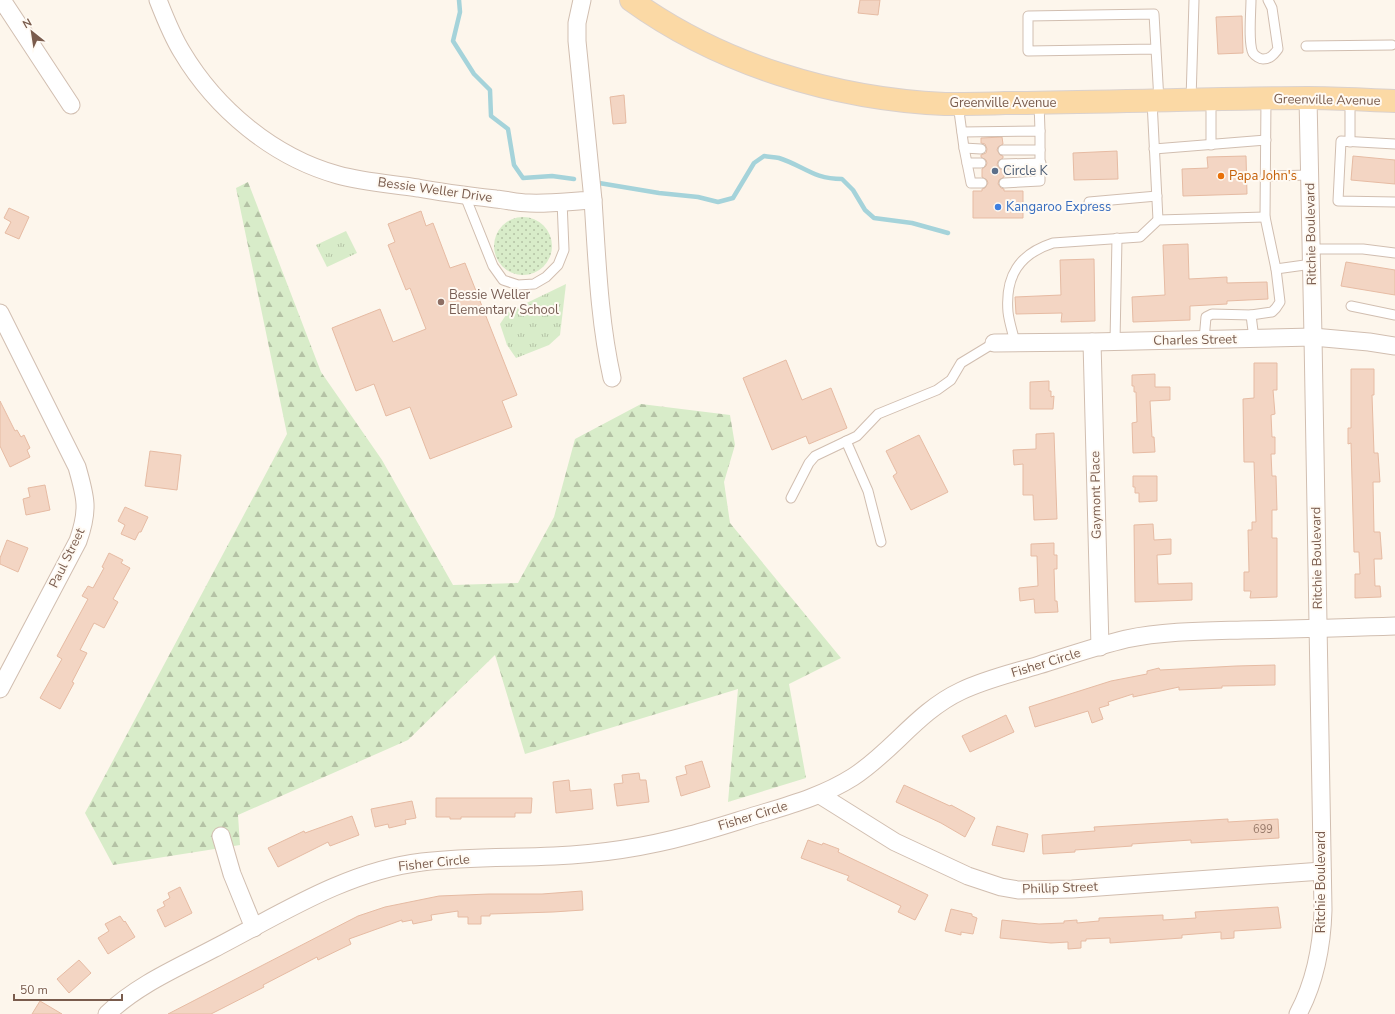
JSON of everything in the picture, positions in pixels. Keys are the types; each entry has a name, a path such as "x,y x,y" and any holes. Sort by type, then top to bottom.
{"main road":[{"name":"Greenville Avenue","path":"631,0 662,21 697,41 726,55 814,84 859,94 896,99 958,104 1308,98 1395,101"}],"street":[{"path":"2,0 71,105"},
{"name":"Bessie Weller Drive","path":"158,0 176,41 191,66 205,85 234,115 270,144 305,163 337,175 465,196 530,203 593,200"},
{"path":"582,0 577,23 577,41 593,200 603,329 606,355 612,378"},
{"name":"Ritchie Boulevard","path":"1298,1014 1309,987 1320,950 1323,910 1314,337 1308,98"},
{"name":"Paul Street","path":"0,313 76,468 82,485 86,514 78,541 0,689"},
{"name":"Charles Street","path":"994,343 1115,342 1314,337 1395,346"},
{"name":"Gaymont Place","path":"1092,342 1100,647"},
{"name":"Fisher Circle","path":"107,1014 128,997 144,987 336,886 365,875 402,865 454,859 562,856 602,853 627,849 690,835 820,795 852,778 866,768 923,716 956,693 992,679 1127,639 1163,634 1395,626"},
{"name":"Phillip Street","path":"820,795 895,842 985,883 1018,890 1072,889 1322,871"},
{"path":"221,836 232,874 254,928"}],"lane":[{"path":"1194,0 1201,100 1211,144"},
{"path":"1250,0 1251,40 1253,53 1260,58 1266,59 1272,56 1278,49 1272,8 1268,0"},
{"path":"1156,49 1028,51 1028,16 1154,14 1156,49 1154,150 1158,220"},
{"path":"1306,46 1392,45"},
{"path":"1204,340 1206,317 1212,314 1251,315 1272,312 1280,302 1276,268 1265,217 1266,99"},
{"path":"1350,99 1350,142"},
{"path":"1004,183 1040,181 1041,163 1038,103"},
{"path":"958,104 964,148 971,183 982,183"},
{"path":"962,132 1040,131"},
{"path":"1154,150 1266,140"},
{"path":"1395,144 1341,141 1338,201 1395,202"},
{"path":"964,148 981,149"},
{"path":"1003,150 1040,150"},
{"path":"967,163 982,163"},
{"path":"1003,164 1041,163"},
{"path":"1265,176 1310,175"},
{"path":"465,196 493,266 503,280 518,285 534,284 546,277 558,265 564,250 562,201"},
{"path":"1089,202 1157,196"},
{"path":"1015,343 1008,314 1012,280 1021,261 1033,251 1053,243 1140,237 1158,220 1265,217"},
{"path":"1115,342 1117,238"},
{"path":"1276,268 1312,257 1363,248 1395,253"},
{"path":"1350,306 1395,315"},
{"path":"1251,315 1254,339"},
{"path":"791,498 809,463 815,456 857,436 878,414 937,390 951,380 961,363 994,343"},
{"path":"846,441 868,491 881,542"}],"green space":[{"path":"248,182 321,372 382,460 453,585 518,583 554,517 575,439 641,404 730,415 735,445 724,482 730,523 841,658 789,684 806,778 728,802 738,689 525,754 495,655 408,740 238,815 240,845 113,865 85,813 287,434 236,188"},
{"path":"517,217 529,217 544,225 552,240 552,252 544,267 529,275 517,275 502,267 494,252 494,240 502,225"},
{"path":"346,231 357,253 327,267 316,245"},
{"path":"566,284 560,335 549,345 516,358 507,345 500,324 508,312"}],"building":[{"path":"860,0 880,0 878,15 858,13"},
{"path":"1242,16 1243,53 1218,54 1216,17"},
{"path":"624,95 626,123 613,124 610,97"},
{"path":"1002,137 1003,144 998,147 997,150 1003,158 998,161 997,165 1000,169 1004,170 1004,177 999,180 998,184 1004,189 1004,191 1023,191 1023,218 973,218 973,191 982,191 988,183 987,180 982,177 982,169 987,163 981,155 986,153 987,149 985,144 981,143 981,138"},
{"path":"1117,151 1118,179 1074,180 1073,153"},
{"path":"1246,156 1247,194 1183,196 1182,169 1208,168 1207,157"},
{"path":"1353,156 1395,160 1395,184 1351,180"},
{"path":"9,208 29,217 19,239 5,233 11,222 4,218"},
{"path":"421,211 426,226 433,223 450,268 465,263 517,395 502,401 512,427 430,459 410,407 386,416 374,384 356,391 332,328 380,309 393,342 426,329 410,288 406,290 388,245 395,242 388,224"},
{"path":"1188,244 1189,279 1227,277 1227,283 1267,282 1268,299 1227,301 1227,304 1190,306 1190,320 1133,322 1132,297 1165,295 1163,245"},
{"path":"1094,259 1095,321 1061,322 1062,313 1016,314 1015,297 1061,295 1060,260"},
{"path":"1346,262 1395,270 1395,295 1341,286"},
{"path":"786,360 802,400 831,388 847,428 809,444 806,436 772,450 743,378"},
{"path":"1254,363 1277,363 1277,390 1273,390 1275,414 1271,415 1272,437 1275,437 1275,454 1271,454 1272,476 1276,476 1277,510 1272,510 1272,538 1277,538 1277,597 1250,598 1251,591 1244,591 1244,572 1249,572 1248,530 1252,530 1252,522 1256,522 1254,462 1244,462 1243,399 1254,398"},
{"path":"1351,369 1374,369 1374,395 1372,395 1374,453 1378,453 1380,482 1373,482 1374,532 1380,532 1382,559 1374,559 1375,586 1380,586 1381,597 1355,598 1355,574 1360,574 1359,552 1354,552 1351,443 1348,444 1348,428 1351,428"},
{"path":"1155,374 1155,387 1170,387 1170,400 1150,401 1152,437 1154,437 1155,452 1133,453 1132,423 1137,422 1136,392 1134,392 1134,386 1132,386 1132,375"},
{"path":"1049,381 1049,391 1051,391 1051,397 1054,396 1053,409 1030,409 1030,382"},
{"path":"0,401 15,431 17,430 21,437 24,435 30,448 27,450 30,457 10,467 0,446"},
{"path":"1054,433 1057,519 1034,520 1033,495 1023,495 1023,464 1014,465 1013,450 1036,449 1036,434"},
{"path":"919,435 948,492 911,510 893,476 897,473 886,451"},
{"path":"150,451 181,455 177,490 145,486"},
{"path":"1133,476 1157,476 1157,501 1139,502 1139,493 1135,493 1135,487 1133,487"},
{"path":"45,485 50,510 26,515 23,499 30,497 28,488"},
{"path":"125,507 148,517 141,532 139,532 135,540 121,534 125,525 118,521"},
{"path":"1153,524 1154,540 1171,539 1171,554 1157,555 1158,584 1192,583 1192,600 1135,602 1134,525"},
{"path":"7,540 28,548 18,572 0,564 0,558"},
{"path":"1054,543 1054,555 1057,555 1057,569 1054,569 1055,601 1057,601 1058,612 1035,613 1034,599 1020,601 1019,588 1038,586 1037,556 1031,556 1031,544"},
{"path":"109,553 123,560 121,563 130,568 113,599 118,602 104,628 94,623 80,650 87,653 72,682 74,683 60,709 40,698 62,659 57,656 88,599 82,596 88,586 93,588 104,568 102,567"},
{"path":"1275,665 1275,685 1222,686 1222,688 1179,690 1179,687 1133,697 1133,694 1108,702 1109,705 1099,708 1103,719 1092,723 1088,711 1035,727 1029,707 1111,681 1147,674 1147,671 1159,668 1160,670"},
{"path":"1006,715 1014,732 970,752 962,736"},
{"path":"702,761 710,787 681,796 676,777 687,774 685,766"},
{"path":"639,773 640,780 646,780 649,802 617,806 614,784 623,783 622,775"},
{"path":"569,780 570,791 591,789 593,809 556,813 553,782"},
{"path":"904,785 950,806 951,805 975,818 965,837 941,823 896,802"},
{"path":"436,798 532,798 531,813 515,813 515,817 461,817 461,819 450,819 450,817 436,817"},
{"path":"412,801 416,818 405,820 406,824 389,828 388,824 375,827 371,809"},
{"path":"352,816 359,835 330,846 328,842 278,867 268,848 304,831 305,833"},
{"path":"1228,819 1228,822 1278,819 1279,838 1191,843 1191,840 1132,844 1132,846 1043,854 1042,835 1095,831 1094,827"},
{"path":"997,826 1028,834 1024,852 992,845"},
{"path":"808,840 822,845 823,843 839,849 838,852 928,895 915,920 898,912 901,906 847,880 849,876 801,858"},
{"path":"180,887 192,913 165,927 157,910 165,906 163,902 170,898 168,893"},
{"path":"582,891 583,910 490,914 490,916 481,916 481,924 468,924 468,917 458,917 458,911 431,915 432,920 413,924 412,920 402,922 402,920 349,939 351,944 318,960 317,957 263,985 264,987 211,1014 168,1014 358,916 385,907 439,896 542,894"},
{"path":"1278,907 1281,928 1234,931 1234,938 1221,939 1221,932 1182,935 1182,938 1110,943 1110,938 1086,939 1086,941 1081,941 1081,948 1068,949 1068,942 1051,943 1000,938 1002,920 1039,924 1064,923 1064,921 1077,920 1077,923 1099,921 1099,918 1163,915 1163,920 1196,918 1195,912"},
{"path":"951,909 972,914 972,916 977,918 973,934 961,932 961,935 945,931"},
{"path":"120,916 135,937 108,954 98,938 109,931 105,924"},
{"path":"79,960 91,973 69,993 57,979"},
{"path":"40,1001 62,1014 32,1014"}],"waterway":[{"path":"459,0 460,12 453,41 474,74 490,90 491,116 508,129 514,165 523,178 552,176 574,179"},
{"path":"599,183 659,193 698,197 718,202 733,198 754,163 764,156 788,161 823,177 842,179 853,190 865,210 874,218 912,223 948,233"}],"place":[{"name":"Circle K","path":"995,171"},
{"name":"Papa John's","path":"1221,176"},
{"name":"Kangaroo Express","path":"998,207"},
{"name":"Bessie Weller Elementary School","path":"441,302"}]}
